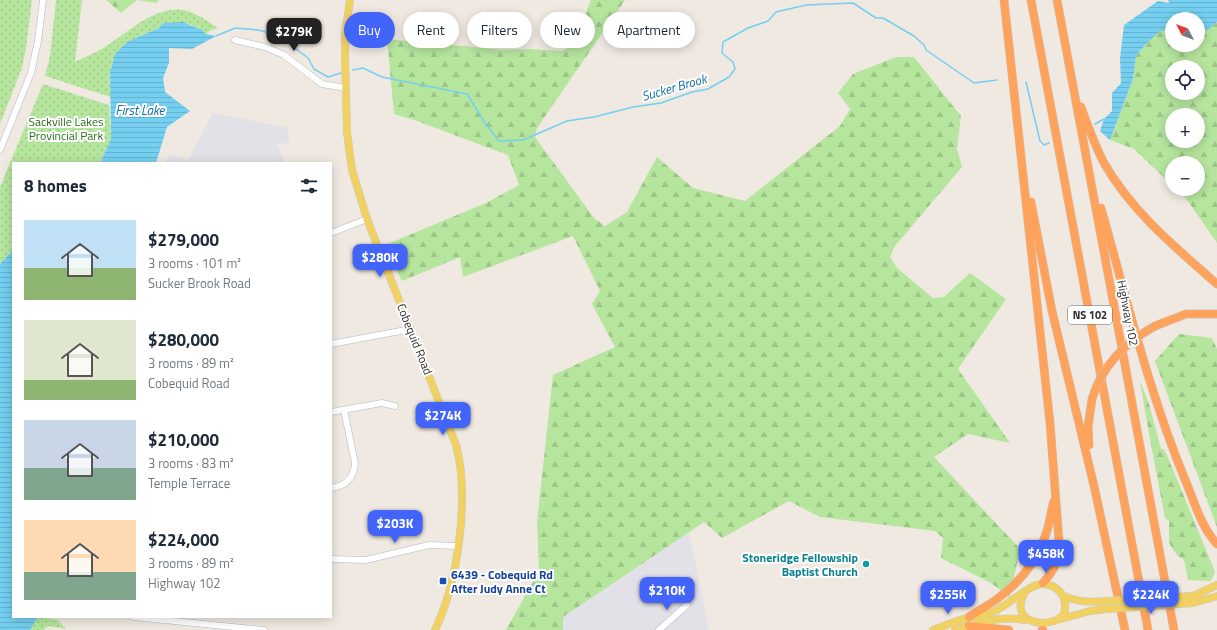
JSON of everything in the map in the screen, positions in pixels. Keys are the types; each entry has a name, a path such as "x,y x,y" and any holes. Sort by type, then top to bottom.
{"highway":[{"path":"1004,0 1050,423 1056,494 1059,555 1056,565 1043,583"},
{"name":"NS 102","path":"1032,0 1148,630"},
{"name":"Highway 102","path":"1057,0 1174,630"},
{"path":"1073,84 1094,141 1104,163 1123,192 1145,218 1217,284"},
{"path":"1019,140 1052,310 1094,486 1125,630"},
{"path":"1086,157 1134,331 1160,410 1177,460 1206,530 1217,544"},
{"path":"1094,486 1088,441 1088,427 1092,399 1100,378 1107,366 1141,334 1154,326 1186,314 1217,314"},
{"path":"1009,630 969,622 980,609 1003,595 1017,582 1031,564 1041,546 1047,530 1056,494"}],"main road":[{"name":"Cobequid Road","path":"350,0 345,36 347,132 352,170 367,219 461,461 462,498 458,546 451,585 435,630"},
{"path":"955,630 995,610 1031,587 1043,583 1058,590 1063,596 1065,603 1065,610 1061,619 1052,628 1043,630 1030,626 1024,620 1021,614 1020,606 1025,592"},
{"path":"1063,596 1075,601 1085,602 1193,600 1217,585"},
{"path":"1061,619 1090,611 1217,596"},
{"path":"933,630 969,622 1004,618 1024,620"}],"street":[{"path":"0,150 31,73 38,41 43,0"},
{"path":"235,40 265,47 284,55 322,84 346,88"},
{"path":"332,233 367,219"},
{"path":"332,344 411,329"},
{"path":"332,412 382,403 395,406"},
{"path":"332,488 339,487 346,483 352,477 354,469 355,462 344,410"},
{"path":"332,559 366,560 429,545 458,546"},
{"path":"659,630 687,605"},
{"path":"144,618 264,630"}],"shaded area":[{"path":"213,113 288,128 289,143 277,144 285,162 165,162 168,155 188,160"},
{"path":"689,532 709,630 563,630 562,617"}],"green space":[{"name":"Sackville Lakes Provincial Park","path":"0,0 32,0 22,68 0,124"},
{"name":"Sackville Lakes Provincial Park","path":"56,0 82,0 75,62 100,50 140,23 161,12 172,10 188,11 218,28 211,30 206,34 201,29 186,23 163,23 159,28 127,43 116,55 112,63 110,76 111,97 45,76 50,56"},
{"path":"106,0 137,0 121,13"},
{"path":"137,0 159,0 156,3"},
{"path":"591,0 625,0 617,12 603,12 603,32 595,44 595,12 586,12"},
{"path":"1217,22 1217,243 1184,196 1205,196 1205,156 1165,156 1165,178 1134,149 1110,140 1133,79 1136,56 1159,31 1165,30 1165,52 1205,52 1205,32"},
{"path":"395,40 403,41 403,48 459,48 459,46 467,47 467,48 504,50 530,49 562,51 568,48 592,48 537,128 535,137 594,218 605,226 627,212 657,157 693,188 745,201 840,126 850,109 838,93 853,74 896,57 914,57 961,116 957,149 962,167 895,246 890,257 897,268 933,298 944,297 970,273 1006,299 958,369 1010,443 968,434 934,457 1020,549 1010,597 991,583 941,558 943,538 935,531 820,517 789,501 722,538 704,522 563,617 563,630 506,630 539,571 537,522 553,375 615,347 592,304 600,291 573,236 463,277 460,257 402,281 385,245 486,203 519,185 508,155 394,114 388,48 395,48"},
{"name":"Sackville Lakes Provincial Park","path":"43,84 109,105 111,139 100,162 12,162 12,251 0,264 0,187"},
{"path":"1179,334 1212,338 1217,349 1217,527 1155,361"},
{"path":"1140,381 1149,404 1161,449 1164,449 1215,572 1211,581 1188,580 1184,560 1176,554 1169,543 1169,521 1165,518"},
{"path":"37,618 58,620 66,629 48,626 44,630 30,630"}],"water":[{"path":"1168,0 1217,0 1217,22 1205,32 1205,12 1165,12 1165,30 1160,31 1136,56 1133,79 1110,140 1100,131 1104,119 1112,111 1112,93 1121,83 1120,58 1124,25 1158,1 1169,3"},
{"name":"First Lake","path":"183,22 201,29 206,34 216,36 192,49 169,48 169,63 163,78 165,92 190,111 167,127 156,162 100,162 111,139 110,72 115,54 127,42 159,28 163,23"},
{"path":"12,251 12,618 37,618 30,630 0,630 0,264"}],"waterway":[{"name":"Sucker Brook","path":"353,70 363,68 382,77 467,94 485,123 499,141 523,140 567,121 594,117 633,107 661,103 692,92 708,89 729,77 735,69 733,62 722,53 723,42 748,28 768,21 776,12 806,5 853,3 876,18 883,18 914,36 924,45 926,50 974,83 997,80"},
{"name":"Sucker Brook","path":"216,36 235,28 258,30 278,35 308,58 314,69 328,77 341,73"},
{"name":"Sucker Brook","path":"1026,82 1040,141 1044,145 1049,143"},
{"name":"Sucker Brook","path":"1095,124 1104,119"}],"place":[{"name":"Stoneridge Fellowship Baptist Church","path":"866,564"},
{"name":"6439 - Cobequid Rd After Judy Anne Ct","path":"443,581"}]}
